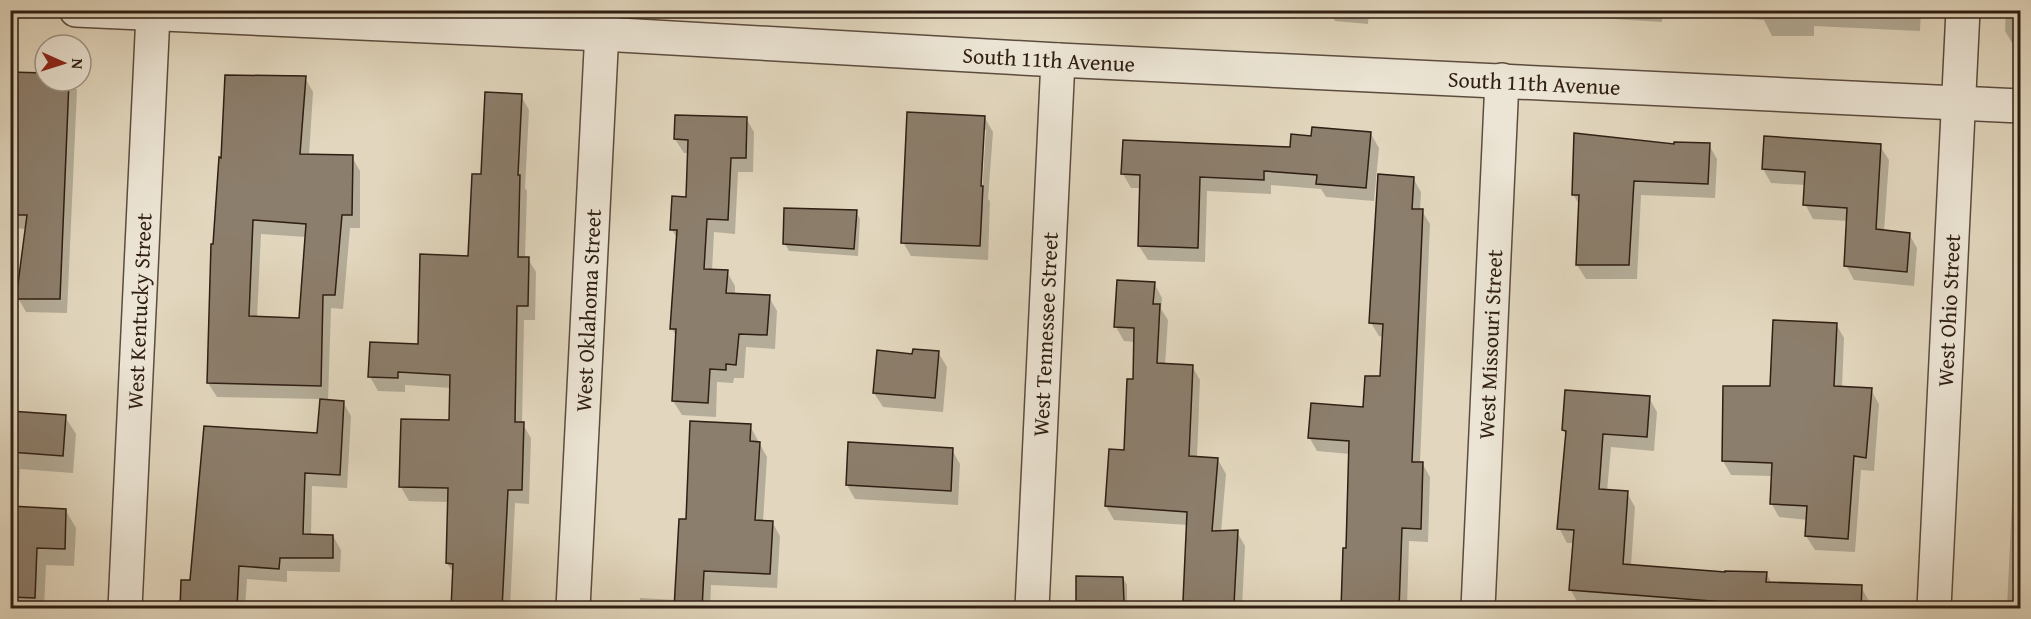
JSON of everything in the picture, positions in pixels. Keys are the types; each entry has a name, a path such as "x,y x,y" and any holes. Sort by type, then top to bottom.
{"street":[{"name":"South 11th Avenue","path":"76,10 153,14 602,22 1058,60 2020,106"},
{"name":"West Ohio Street","path":"1934,609 1963,10"},
{"name":"West Kentucky Street","path":"125,609 153,14"},
{"name":"West Oklahoma Street","path":"573,609 602,22"},
{"name":"West Tennessee Street","path":"1032,609 1058,60"},
{"name":"West Missouri Street","path":"1478,609 1502,80"}],"building":[{"path":"10,72 33,73 33,93 69,93 60,299 16,299 27,215 10,215"},
{"path":"225,75 306,76 300,154 353,155 352,215 342,215 335,295 323,295 321,386 207,383 211,244 213,244 219,157 221,158","holes":["253,220 306,224 299,318 249,316"]},
{"path":"485,92 522,94 518,175 520,175 518,257 529,257 528,306 517,306 515,422 524,422 522,490 508,490 502,609 451,609 453,564 446,563 448,488 399,487 401,419 449,420 450,375 398,372 398,378 368,377 370,342 418,344 420,254 468,256 472,174 481,174"},
{"path":"907,112 985,116 980,246 901,243"},
{"path":"675,115 747,117 746,158 731,158 728,220 707,219 704,269 728,270 726,293 770,295 767,335 739,334 736,365 726,364 726,370 710,369 708,403 672,401 676,329 670,329 677,230 670,230 672,196 686,197 688,140 674,139"},
{"path":"1312,127 1371,132 1366,188 1316,184 1317,175 1264,171 1264,180 1200,177 1198,248 1138,246 1140,175 1121,174 1123,140 1290,147 1291,134 1311,136"},
{"path":"1574,133 1674,144 1674,142 1710,143 1708,184 1634,181 1629,265 1576,265 1579,195 1572,195"},
{"path":"1764,136 1881,144 1876,229 1910,233 1907,272 1844,266 1847,208 1803,205 1805,172 1762,169"},
{"path":"1378,174 1414,177 1412,209 1423,209 1412,462 1423,462 1421,529 1402,528 1399,609 1341,609 1343,548 1346,548 1349,441 1308,438 1311,403 1363,407 1365,376 1380,376 1383,324 1369,323"},
{"path":"784,208 857,210 854,249 783,244"},
{"path":"1117,280 1155,282 1153,304 1160,304 1157,363 1193,365 1189,456 1218,458 1212,531 1238,530 1234,604 1183,601 1187,512 1105,506 1109,449 1124,450 1127,379 1133,379 1134,328 1114,327"},
{"path":"1773,320 1837,323 1834,386 1872,388 1866,458 1854,456 1848,539 1805,536 1807,506 1770,504 1772,463 1722,461 1723,386 1770,386"},
{"path":"913,349 939,351 935,398 873,393 877,350 912,354"},
{"path":"1565,390 1650,396 1647,437 1603,434 1599,489 1628,491 1623,564 1725,572 1767,572 1766,582 1862,585 1861,609 1724,609 1724,602 1569,590 1574,530 1557,529 1566,431 1562,430"},
{"path":"320,399 344,401 340,475 305,473 303,534 333,535 333,558 280,558 279,569 239,566 237,608 180,609 181,580 190,580 204,426 317,433"},
{"path":"10,411 66,415 63,456 10,452"},
{"path":"690,421 751,424 750,441 760,442 755,520 773,521 770,574 704,571 702,609 674,609 679,519 686,519"},
{"path":"848,442 953,448 951,491 846,485"},
{"path":"10,506 66,509 65,549 37,548 35,598 10,597"},
{"path":"1076,576 1123,577 1124,602 1076,601"}]}
